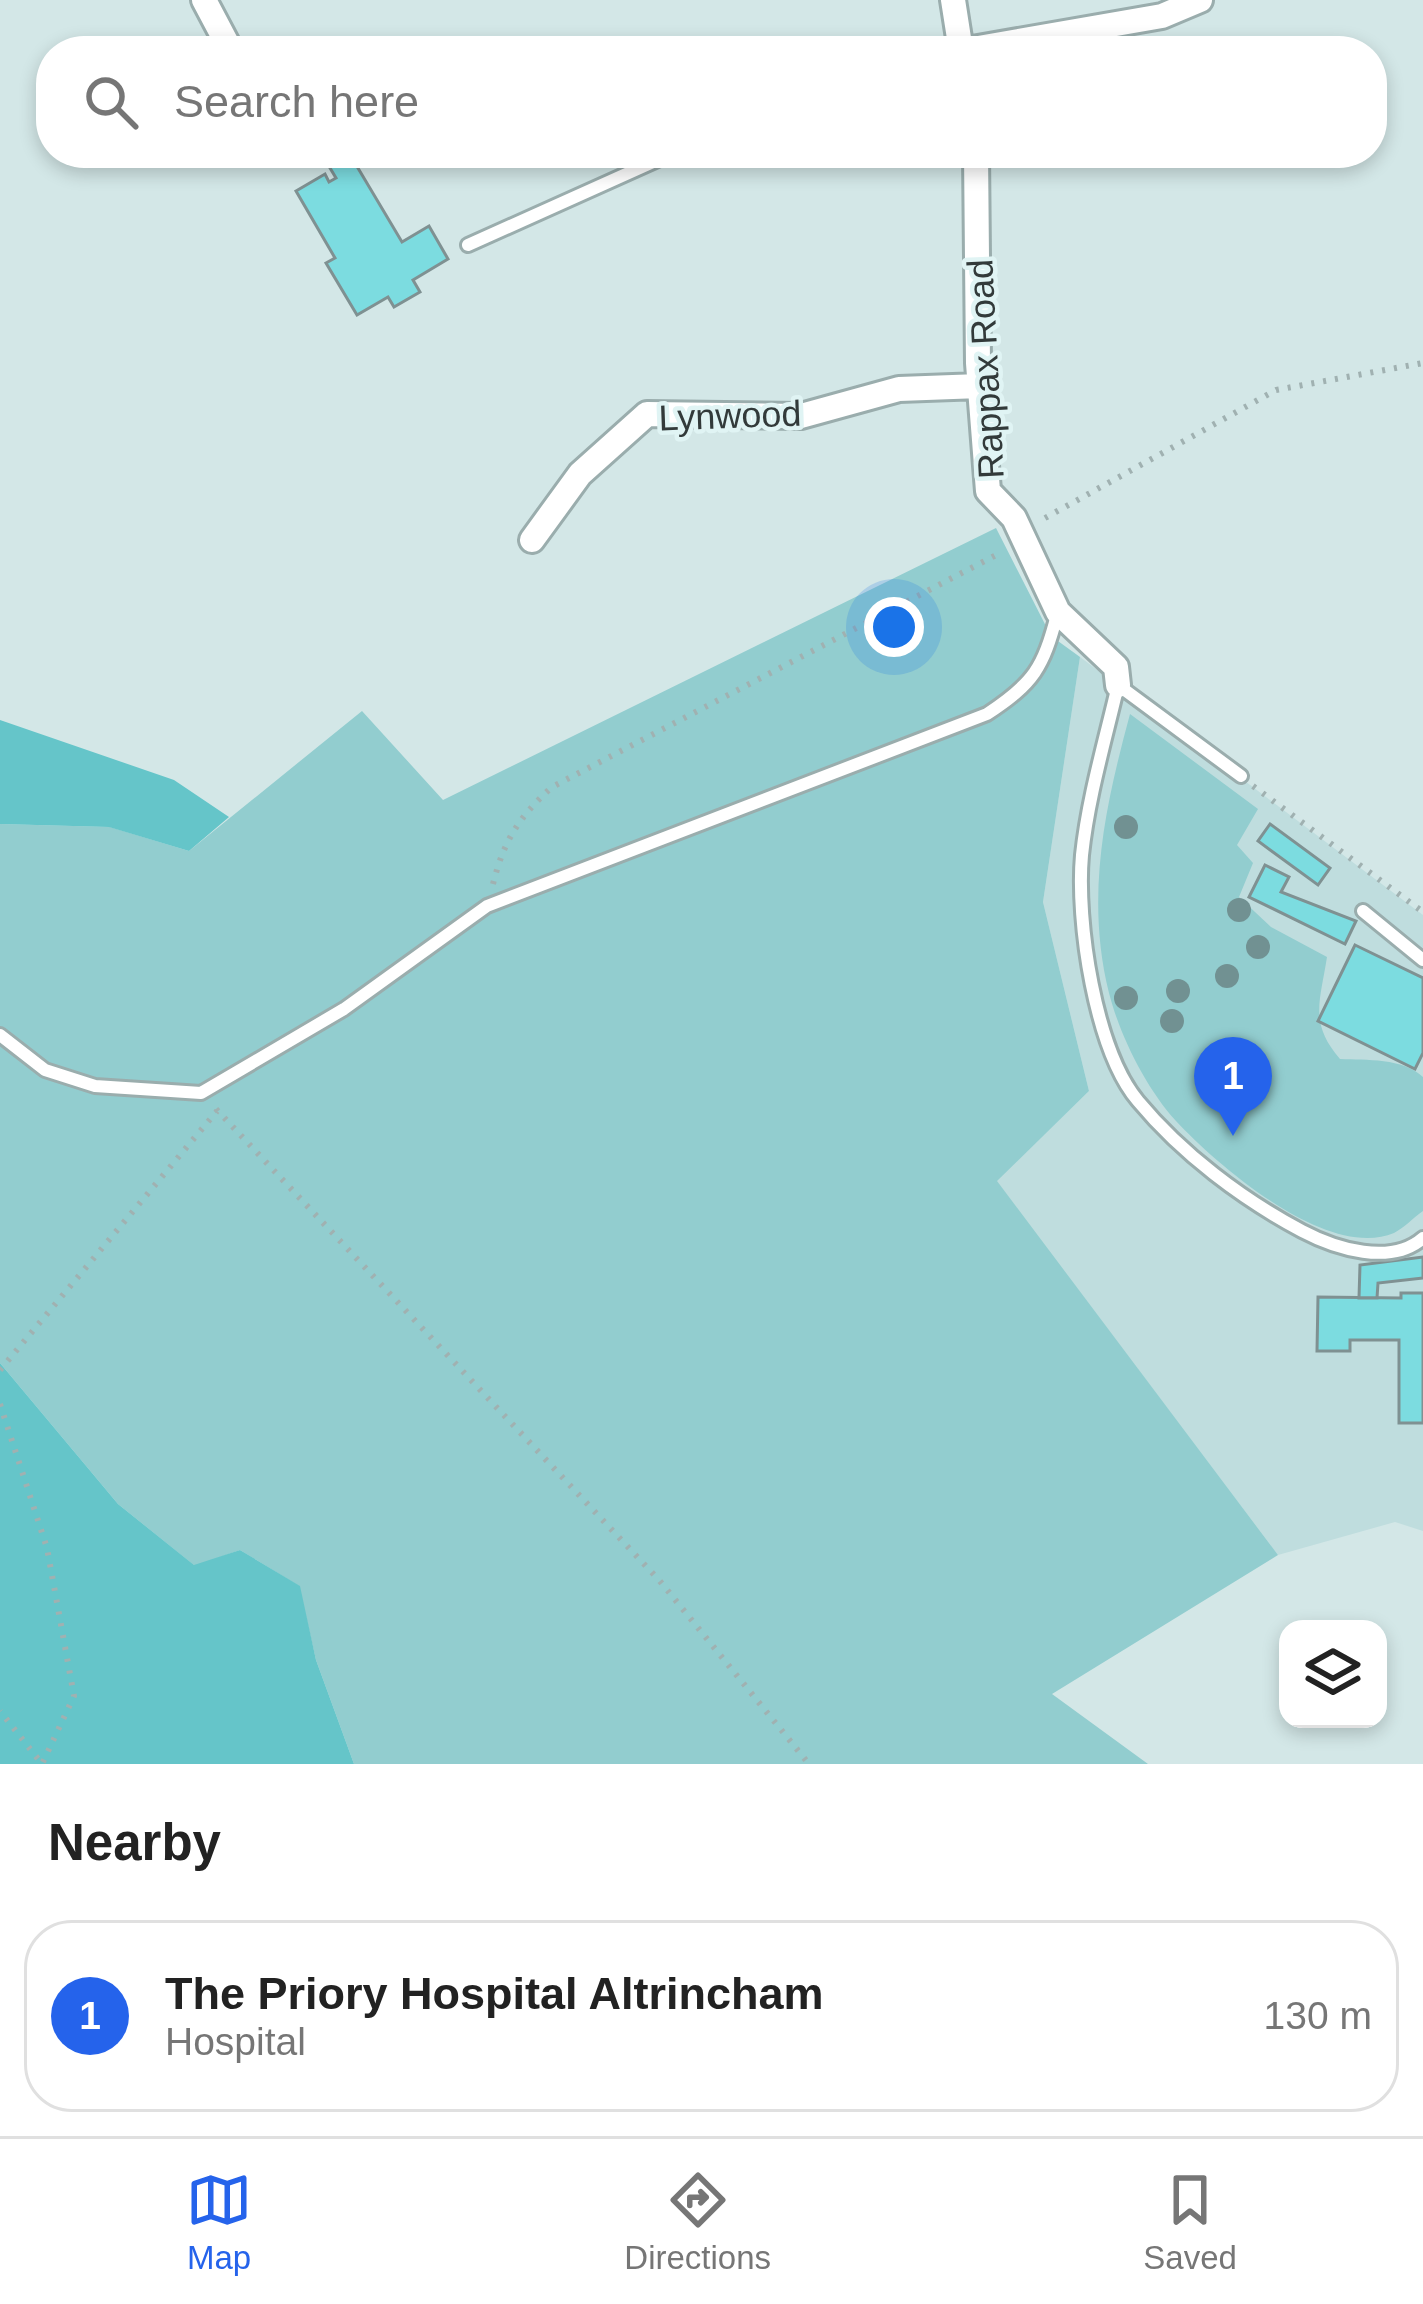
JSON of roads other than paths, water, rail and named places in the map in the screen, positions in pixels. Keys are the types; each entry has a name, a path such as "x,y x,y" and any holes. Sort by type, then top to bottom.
{"street":[{"path":"204,0 222,36"},
{"path":"953,0 959,36"},
{"path":"1047,36 1162,16 1200,0"},
{"name":"Rappax Road","path":"976,168 980,386 988,490 1023,537 1058,612 1116,668 1118,685"},
{"name":"Lynwood","path":"532,540 580,474 647,414 801,416 898,389 980,386"}],"lane":[{"path":"468,245 640,168"},
{"path":"0,1035 45,1070 95,1086 201,1094 344,1010 487,906 987,714 1020,692 1043,665 1058,612"},
{"path":"1241,776 1118,685 1082,859 1093,981 1114,1061 1136,1099 1229,1186 1261,1208 1319,1240 1353,1250 1390,1252 1423,1238"},
{"path":"1363,911 1423,960"}],"place":[{"name":"The Priory Hospital Altrincham","path":"1233,1136"}]}
